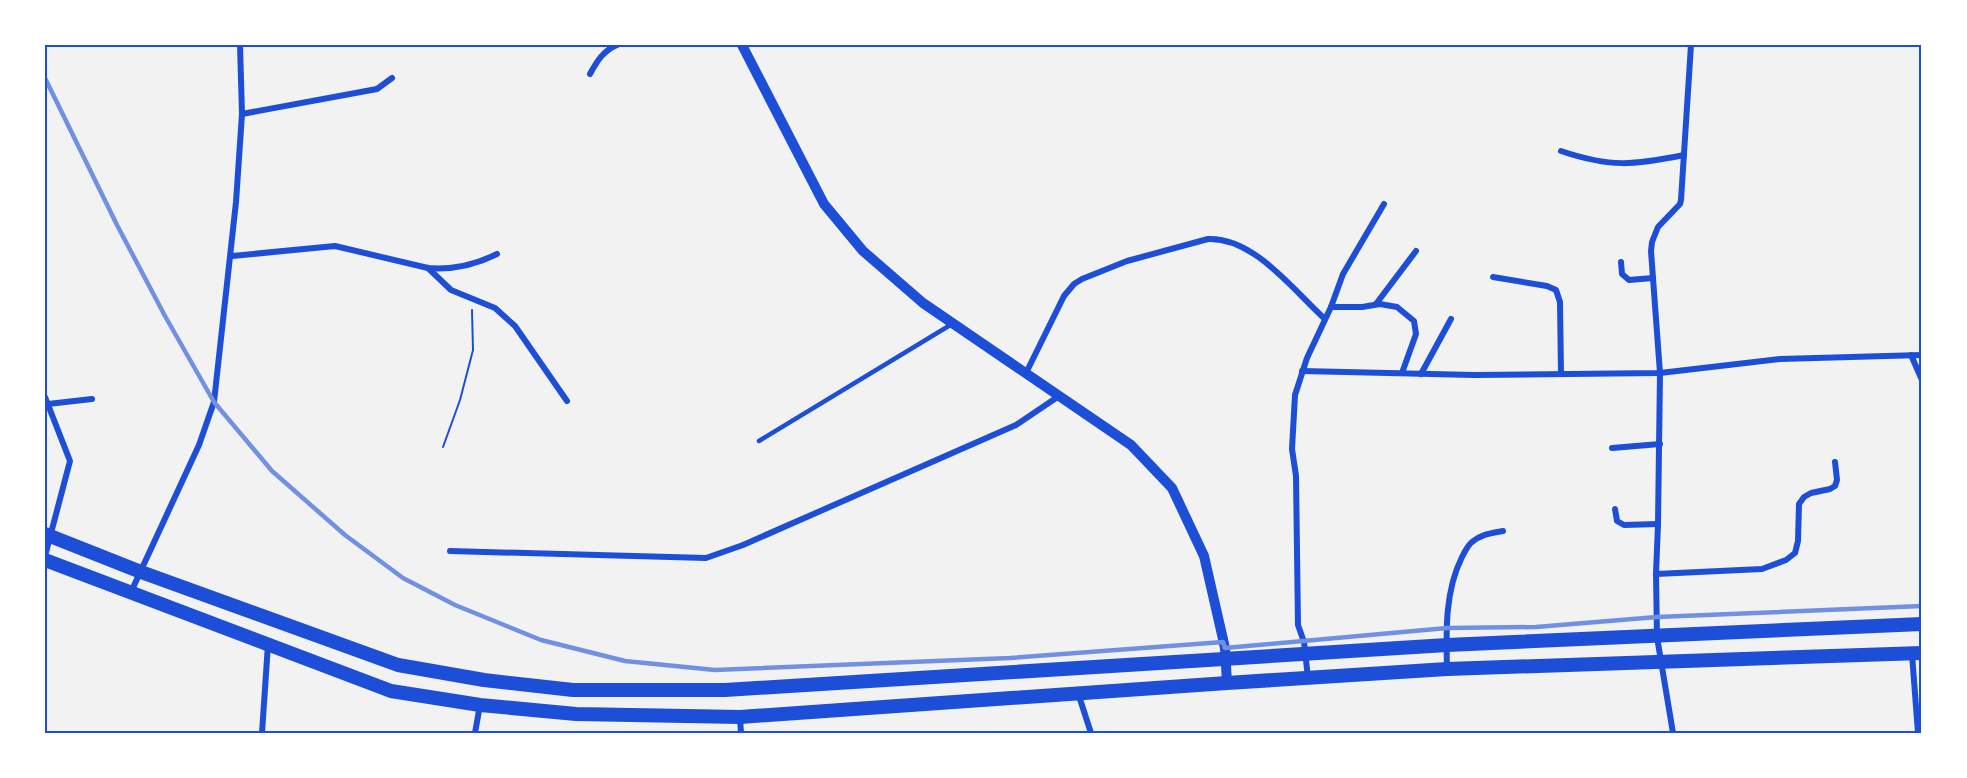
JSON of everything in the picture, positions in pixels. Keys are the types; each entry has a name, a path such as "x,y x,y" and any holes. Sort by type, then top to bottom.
{"highway":[{"path":"48,534 141,572 398,665 484,680 573,690 725,690 1447,645 1922,624"},
{"path":"45,558 391,691 480,705 576,714 740,717 1448,669 1661,664 1917,654"}],"street":[{"path":"131,592 199,446 214,402 225,288 232,256 242,114 240,45"},
{"path":"590,74 607,50 617,45"},
{"path":"742,45 824,204 863,251 923,303 1131,445 1172,488 1204,556 1226,659 1227,683"},
{"path":"1672,733 1657,636 1660,373 1652,242 1658,227 1680,204 1691,45"},
{"path":"242,114 377,89 392,78"},
{"path":"1562,151 1587,160 1612,164 1684,155"},
{"path":"1308,678 1306,654 1298,625 1296,476 1292,449 1295,395 1302,371 1347,265 1384,204"},
{"path":"1026,373 1064,296 1074,284 1127,261 1208,239 1219,238 1251,252 1280,275 1325,320"},
{"path":"232,256 335,246 440,269 476,264 497,254"},
{"path":"1376,304 1416,251"},
{"path":"1621,261 1622,274 1629,280 1653,278"},
{"path":"429,268 451,290 495,308 515,326 567,401"},
{"path":"1493,277 1547,286 1556,290 1560,302 1561,374"},
{"path":"1331,307 1362,307 1376,304 1397,307 1414,321 1416,334 1402,373"},
{"path":"1421,374 1451,319"},
{"path":"1911,355 1922,380"},
{"path":"1302,371 1421,374 1660,373 1772,359 1922,355"},
{"path":"450,551 706,558 743,545 1016,425 1059,396"},
{"path":"45,558 48,534 70,461 46,400 92,399"},
{"path":"1612,448 1660,444"},
{"path":"1656,574 1762,569 1786,560 1795,553 1798,541 1799,504 1811,493 1835,486 1837,480 1835,462"},
{"path":"1615,509 1617,521 1624,525 1658,524"},
{"path":"1448,669 1447,628 1451,593 1464,554 1469,544 1481,536 1503,531"},
{"path":"262,733 268,644"},
{"path":"1917,654 1918,733"},
{"path":"1078,693 1091,733"},
{"path":"475,733 480,705"},
{"path":"740,717 741,733"}],"lane":[{"path":"759,441 953,323"}],"path":[{"path":"443,447 460,400 473,350 472,297"}],"railway":[{"path":"45,78 117,225 214,402 272,471 345,535 403,578 455,605 541,640 625,661 715,670 1010,658 1223,642 1225,648 1447,628 1536,627 1657,617 1922,606"}]}
